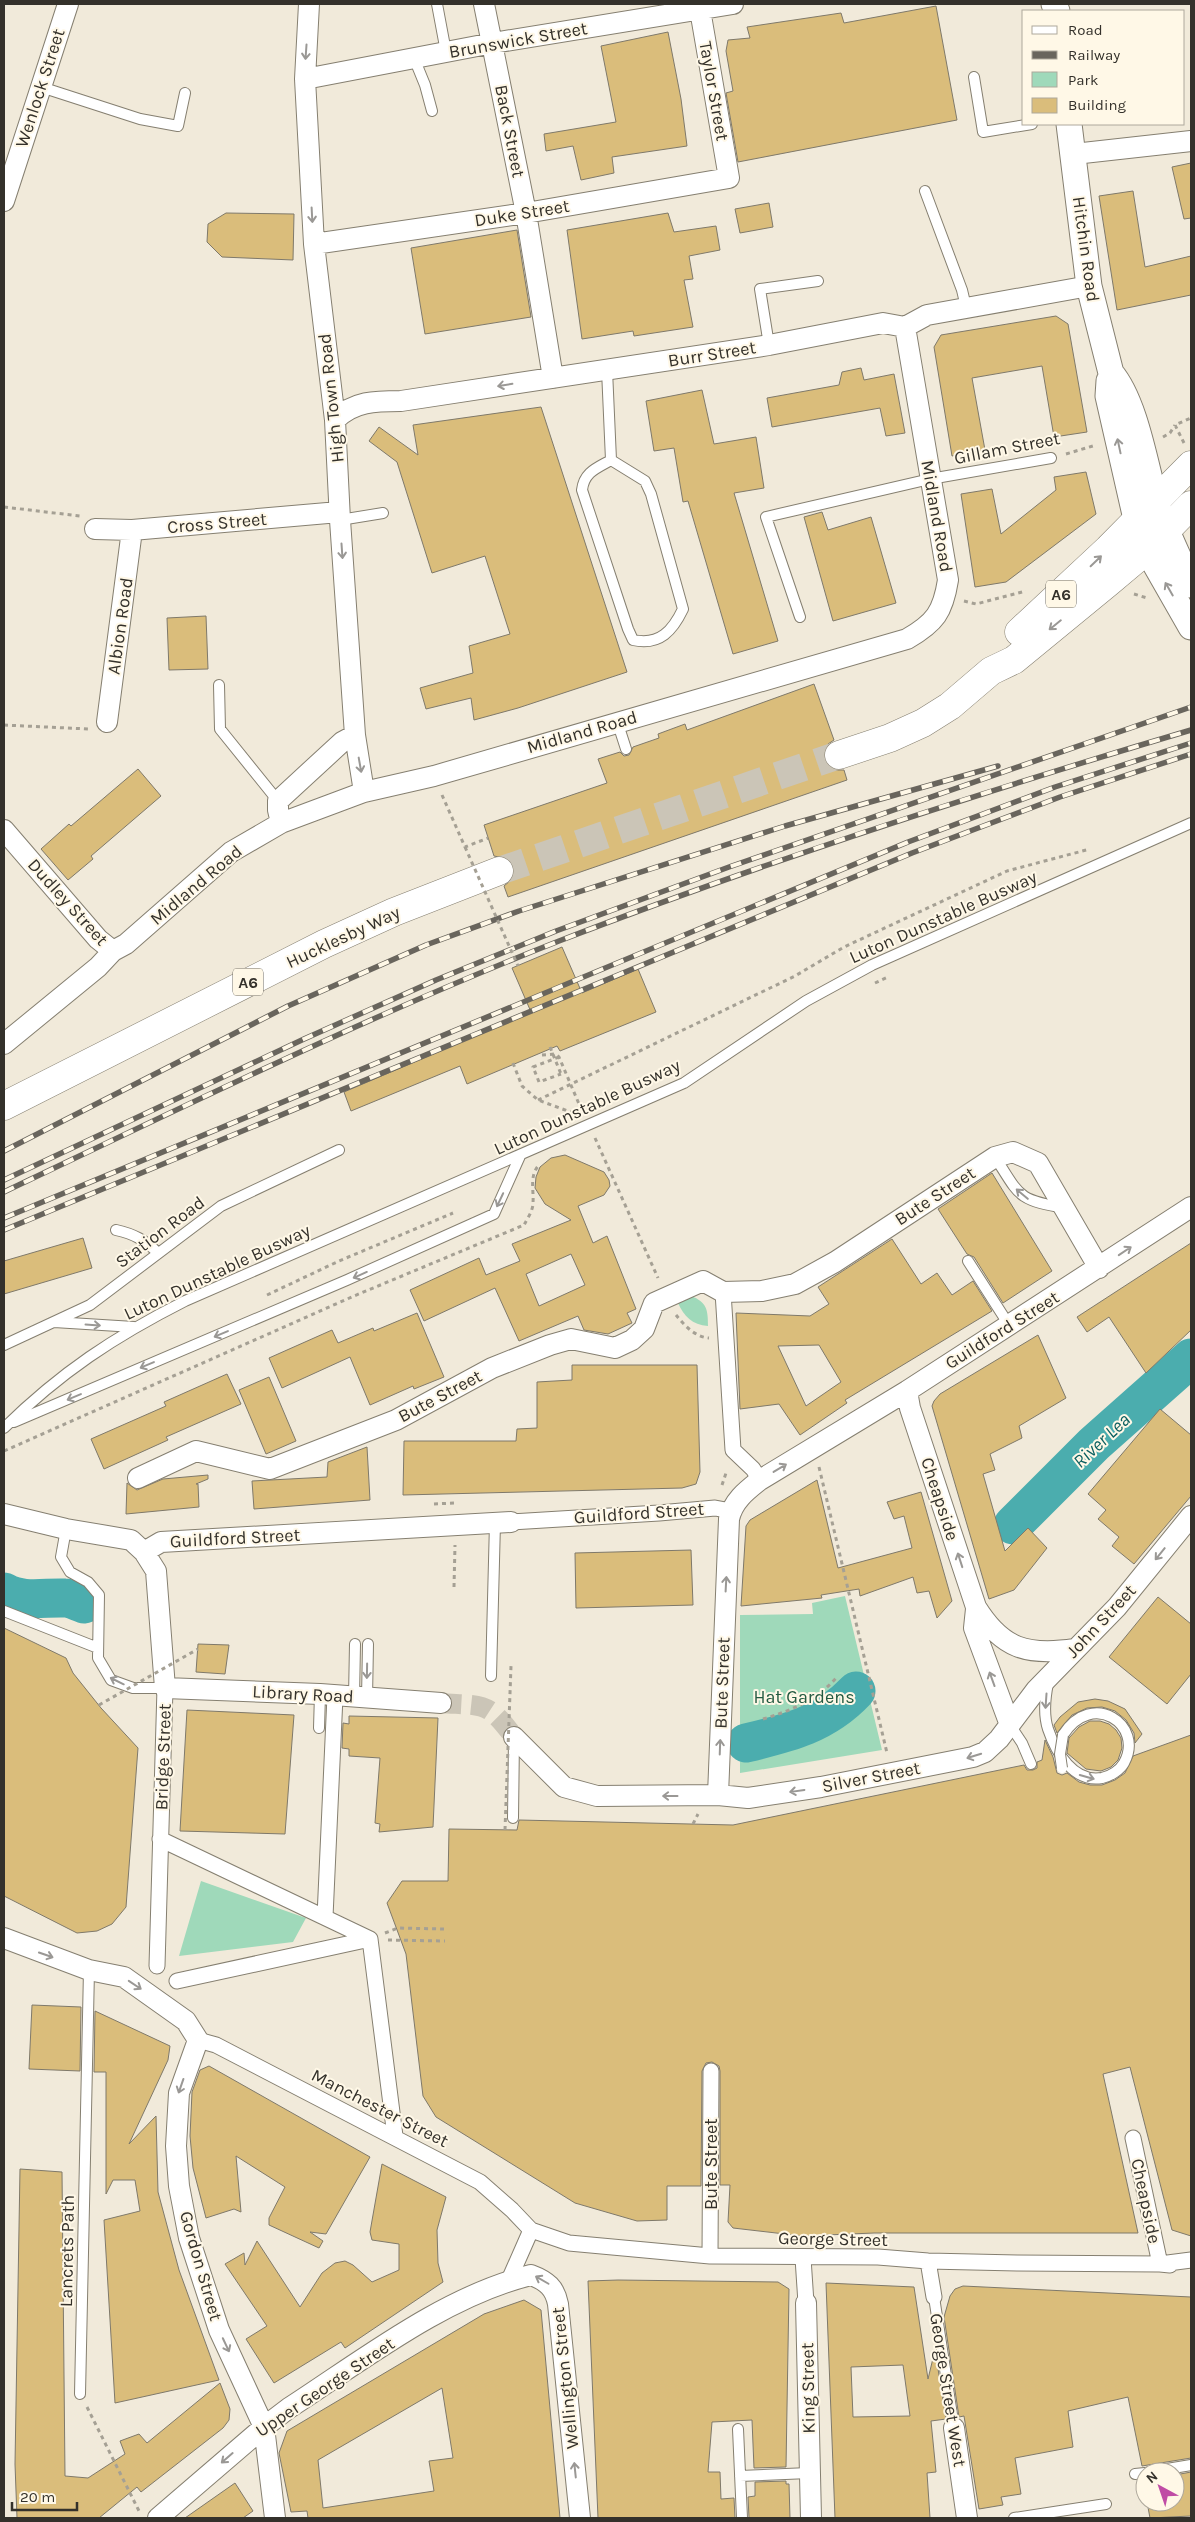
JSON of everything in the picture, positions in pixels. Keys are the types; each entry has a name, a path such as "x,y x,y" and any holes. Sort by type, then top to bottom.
{"highway":[{"name":"A6","path":"991,671 1004,645 1156,502 1189,458"},
{"name":"A6","path":"839,755 890,738 923,723 950,706 991,671 1014,660 1147,550 1191,505"},
{"name":"Hucklesby Way","path":"4,1106 324,944 394,912 499,871"}],"street":[{"name":"Wenlock Street","path":"4,201 68,4"},
{"name":"High Town Road","path":"309,4 305,79 314,244 335,420 355,735 364,792"},
{"name":"Back Street","path":"484,4 526,213 554,378"},
{"name":"Brunswick Street","path":"305,79 493,43 699,7 733,4"},
{"name":"Taylor Street","path":"699,7 729,178"},
{"name":"Hitchin Road","path":"1069,125 1089,286 1110,373 1107,388 1136,519 1147,550 1191,627"},
{"path":"1074,154 1191,141"},
{"name":"Duke Street","path":"314,244 526,213 729,178"},
{"path":"905,327 926,315 1089,286"},
{"name":"Burr Street","path":"335,420 353,406 380,401 401,401 769,345 883,323 905,327"},
{"name":"Midland Road","path":"4,1044 98,967 113,951 126,944 231,852 281,823 364,792 434,776 907,639 926,628 938,615 946,598 948,580 905,327"},
{"name":"Hitchin Road","path":"1110,373 1119,383 1138,434 1156,502 1191,585"},
{"name":"Cross Street","path":"95,529 132,530 340,516"},
{"name":"Albion Road","path":"107,722 132,530"},
{"path":"281,823 278,801 342,742 355,735"},
{"name":"Dudley Street","path":"4,830 98,939 113,951"},
{"name":"Bute Street","path":"138,1478 196,1451 270,1470 396,1420 492,1368 550,1345 571,1339 615,1348 632,1340 644,1329 654,1303 703,1281 723,1292 762,1292 795,1284 835,1262 995,1157 1012,1152 1038,1163 1100,1268"},
{"name":"Guildford Street","path":"144,1552 161,1542 659,1513 715,1508 731,1511 746,1491 760,1480 907,1391 1100,1268 1191,1207"},
{"path":"723,1292 724,1338 733,1450 753,1469 760,1480"},
{"name":"Cheapside","path":"907,1391 910,1408 976,1607"},
{"name":"Bute Street","path":"718,1795 731,1511"},
{"path":"4,1514 66,1529 131,1540 144,1552"},
{"name":"John Street","path":"1010,1725 1050,1675 1117,1607 1191,1516"},
{"name":"Bridge Street","path":"144,1552 156,1571 164,1688 157,1966"},
{"path":"976,1607 988,1626 1010,1644 1025,1651 1040,1652 1075,1649"},
{"path":"976,1607 974,1628 1010,1725"},
{"name":"Library Road","path":"164,1688 344,1696 441,1703"},
{"path":"325,1918 344,1696"},
{"name":"Silver Street","path":"718,1795 748,1798 892,1774 985,1752 1010,1725"},
{"path":"514,1737 555,1779 575,1792 597,1796 718,1795"},
{"path":"160,1839 370,1939"},
{"path":"4,1938 89,1970 124,1977 186,2021 198,2040"},
{"path":"177,1981 370,1939"},
{"path":"370,1939 395,2136"},
{"name":"Manchester Street","path":"198,2040 216,2045 395,2136 480,2182 512,2210 531,2230"},
{"name":"Gordon Street","path":"198,2040 179,2094 176,2146 179,2186 189,2238 219,2330 264,2427 275,2518"},
{"name":"Bute Street","path":"710,2256 711,2071"},
{"name":"Cheapside","path":"1132,2138 1160,2264"},
{"path":"509,2280 531,2230"},
{"name":"George Street","path":"531,2230 569,2243 710,2256 878,2257 928,2261 1160,2264 1191,2260"},
{"name":"King Street","path":"802,2258 806,2303 811,2518"},
{"name":"George Street West","path":"928,2261 934,2297"},
{"path":"1160,2264 1191,2268"},
{"name":"Wellington Street","path":"509,2280 531,2275 546,2282 556,2294 580,2518"},
{"name":"Upper George Street","path":"158,2518 264,2427 452,2304 509,2280"},
{"name":"George Street West","path":"954,2428 967,2518"}],"lane":[{"path":"437,4 446,52"},
{"path":"414,58 425,85 432,111"},
{"path":"974,77 983,132 1026,125"},
{"path":"41,87 140,119 178,126 185,93"},
{"path":"925,191 962,290 966,308"},
{"path":"769,345 760,289 818,281"},
{"path":"607,370 611,460"},
{"name":"Gillam Street","path":"800,617 766,517 930,479 1051,458"},
{"path":"611,460 645,481 651,494 683,609 674,628 662,636 642,642 634,640 628,629 582,490 583,480 589,472 611,460"},
{"path":"340,516 383,513"},
{"path":"219,685 220,729 278,801"},
{"path":"617,722 626,749"},
{"name":"Luton Dunstable Busway","path":"5,1427 55,1381 134,1327 185,1301 684,1083 806,1001 872,965 1191,824"},
{"name":"Station Road","path":"4,1345 90,1305 221,1206 340,1150"},
{"path":"5,1427 347,1280 494,1214 520,1156"},
{"path":"995,1157 1022,1197 1034,1203 1066,1208"},
{"path":"116,1230 132,1233 148,1242 158,1253"},
{"path":"968,1261 1009,1325"},
{"path":"53,1322 134,1327"},
{"path":"492,1676 503,1522"},
{"path":"66,1529 61,1557 70,1572 88,1582 99,1595 98,1658 111,1680 133,1688 164,1688"},
{"path":"4,1611 98,1648"},
{"path":"344,1696 355,1644"},
{"path":"319,1728 344,1696 368,1644"},
{"path":"1050,1675 1045,1697 1048,1728 1054,1743 1074,1771 1084,1777 1095,1779 1106,1777 1123,1764 1129,1744 1126,1734 1117,1721 1103,1713 1082,1715 1073,1721 1063,1735 1060,1754 1062,1768"},
{"path":"1010,1725 1022,1743 1032,1764"},
{"path":"513,1818 514,1737"},
{"name":"Lancrets Path","path":"80,2394 89,1970"},
{"name":"George Street West","path":"934,2297 954,2428"},
{"path":"738,2429 742,2518"},
{"path":"740,2476 809,2473"},
{"path":"1014,2518 1106,2504"}],"path":[{"path":"1189,458 1176,425 1191,418"},
{"name":"Gillam Street","path":"1051,458 1117,440"},
{"path":"4,507 84,516 95,529"},
{"path":"946,598 976,604 1034,589"},
{"path":"4,725 100,730 107,722"},
{"path":"434,776 518,966"},
{"path":"465,847 488,838"},
{"path":"538,1100 795,976 844,947 1007,871 1091,849"},
{"path":"867,987 893,975"},
{"path":"513,1063 522,1086 538,1100 584,1116 559,1057 555,1054 542,1055 551,1049 561,1074 539,1082 533,1067 559,1057"},
{"path":"602,1135 595,1138 670,1308 685,1326 704,1337 724,1338"},
{"path":"259,1298 339,1261 457,1211"},
{"path":"336,1252 342,1269"},
{"path":"815,1447 892,1774"},
{"path":"454,1587 455,1525"},
{"path":"99,1705 198,1648"},
{"path":"505,1830 511,1666"},
{"path":"763,1719 812,1699 827,1689 836,1678"},
{"path":"693,1824 698,1814"},
{"path":"398,1928 444,1929"},
{"path":"398,1940 445,1941"},
{"path":"80,2394 143,2518"}],"green space":[{"path":"691,1296 706,1307 708,1326 693,1322 680,1308 678,1303"},
{"name":"Hat Gardens","path":"845,1596 882,1750 740,1773 740,1615 813,1614 812,1603"},
{"path":"201,1881 306,1918 293,1942 179,1956"}],"building":[{"path":"936,6 957,120 738,162 726,93 733,91 726,51 728,40 750,38 747,27 841,13 844,23"},
{"path":"668,32 681,99 687,146 612,157 614,173 581,180 573,146 546,151 544,134 616,122 601,46"},
{"path":"1191,163 1191,218 1184,219 1172,167"},
{"path":"1133,191 1145,267 1191,256 1191,295 1117,310 1099,196"},
{"path":"769,203 773,227 740,233 735,209"},
{"path":"226,213 294,214 293,260 222,257 207,242 208,224"},
{"path":"668,213 674,232 716,226 720,250 689,256 693,279 684,280 693,327 634,336 633,331 582,339 567,230"},
{"path":"517,230 531,317 425,334 411,248"},
{"path":"1056,316 1068,324 1087,432 1054,437 1042,366 972,378 985,450 952,456 934,347 941,335"},
{"path":"861,368 864,380 894,374 905,433 886,436 880,408 772,427 767,398 839,385 842,372"},
{"path":"702,390 714,444 756,437 764,488 734,493 778,641 733,654 688,501 683,502 674,448 654,451 646,401"},
{"path":"541,407 627,672 518,708 474,720 471,698 426,709 420,688 473,673 469,646 510,634 485,556 432,573 397,462 369,441 379,427 418,455 413,425"},
{"path":"1086,472 1096,514 1006,582 975,587 961,494 992,489 1001,534 1056,490 1054,477"},
{"path":"822,512 828,530 871,517 896,603 833,621 804,517"},
{"path":"206,616 208,669 169,670 167,618"},
{"path":"814,684 834,740 828,744 824,751 824,760 828,766 835,770 844,770 847,780 508,897 504,886 511,880 514,866 508,859 494,856 484,825 607,783 598,759 620,752 624,756 629,755 633,747 659,738 658,734 685,724 687,730"},
{"path":"138,769 161,796 91,856 93,859 68,880 41,849"},
{"path":"562,947 582,993 638,969 656,1012 560,1051 557,1046 467,1084 460,1066 351,1111 344,1092 531,1012 512,968"},
{"path":"565,1155 604,1172 609,1180 610,1186 604,1195 578,1206 593,1243 607,1236 636,1309 627,1313 632,1323 608,1334 584,1330 578,1316 519,1341 495,1288 424,1321 410,1290 479,1258 486,1275 520,1261 512,1244 571,1220 545,1204 535,1188 536,1177 540,1167 551,1158","holes":["571,1254 585,1285 539,1306 526,1274"]},
{"path":"992,1173 1052,1271 1003,1303 974,1257 967,1254 938,1209"},
{"path":"83,1238 92,1268 4,1294 4,1261"},
{"path":"892,1239 921,1284 937,1273 952,1295 973,1281 992,1311 845,1400 847,1403 800,1435 779,1404 740,1409 736,1313 810,1316 829,1304 818,1287","holes":["819,1345 841,1382 806,1406 778,1346"]},
{"path":"1191,1243 1191,1330 1146,1373 1109,1317 1087,1332 1077,1317"},
{"path":"417,1313 444,1377 414,1389 413,1386 370,1405 350,1357 282,1388 269,1358 332,1330 338,1343 373,1328 374,1331"},
{"path":"1038,1335 1066,1398 1019,1426 1022,1438 990,1454 995,1470 983,1474 1005,1551 1028,1528 1047,1548 1014,1590 989,1599 932,1406 940,1394"},
{"path":"572,1365 697,1365 700,1472 696,1484 682,1488 403,1495 404,1441 516,1441 517,1429 537,1428 537,1382 572,1380"},
{"path":"227,1374 241,1404 166,1437 168,1440 104,1469 91,1439 166,1406 164,1402"},
{"path":"269,1377 296,1441 266,1454 239,1390"},
{"path":"1160,1409 1191,1435 1191,1496 1134,1564 1112,1546 1119,1537 1098,1519 1106,1510 1088,1494"},
{"path":"367,1447 370,1500 254,1509 252,1481 327,1477 328,1462"},
{"path":"208,1475 208,1479 196,1484 198,1484 199,1507 126,1514 127,1483 137,1490 163,1479"},
{"path":"817,1480 838,1568 912,1548 904,1516 894,1519 887,1502 921,1492 952,1601 937,1618 929,1591 917,1593 913,1577 860,1596 859,1589 821,1595 822,1598 741,1606 746,1526 750,1520"},
{"path":"691,1550 693,1605 576,1608 575,1553"},
{"path":"1158,1597 1191,1624 1191,1674 1167,1704 1109,1657"},
{"path":"4,1628 66,1658 73,1673 101,1708 138,1748 126,1907 112,1924 97,1931 77,1933 4,1896"},
{"path":"198,1644 229,1645 225,1674 196,1672"},
{"path":"1095,1699 1108,1701 1125,1709 1142,1734 1135,1743 1134,1733 1126,1720 1115,1711 1102,1707 1087,1708 1072,1715 1057,1733 1054,1725 1060,1717 1078,1702"},
{"path":"187,1710 294,1715 285,1834 180,1831"},
{"path":"349,1716 438,1718 433,1827 379,1832 380,1824 375,1823 380,1758 349,1756 349,1749 342,1748 343,1723 349,1724"},
{"path":"1090,1721 1100,1721 1109,1724 1121,1738 1122,1748 1118,1760 1111,1767 1101,1771 1086,1769 1067,1753 1069,1738 1079,1727"},
{"path":"1191,1735 1191,2236 1172,2230 1130,2067 1103,2074 1138,2233 874,2233 802,2236 733,2228 728,2222 730,2185 720,2185 720,2071 719,2066 712,2062 706,2063 702,2071 701,2186 667,2186 667,2220 637,2221 575,2203 436,2117 423,2096 406,1954 387,1903 402,1881 448,1881 449,1829 517,1830 519,1820 733,1825 1024,1765 1027,1770 1033,1770 1037,1768 1037,1762 1042,1760 1045,1740 1053,1757 1057,1773 1062,1775 1067,1773 1079,1782 1090,1785 1102,1785 1115,1780 1125,1773 1133,1756"},
{"path":"32,2005 81,2007 80,2071 29,2069"},
{"path":"95,2011 170,2046 168,2060 129,2144 156,2116 158,2192 179,2270 219,2380 115,2403 104,2220 140,2211 135,2180 113,2180 106,2194 106,2072 94,2072"},
{"path":"209,2066 370,2157 326,2234 310,2232 323,2241 319,2248 269,2225 269,2218 285,2187 236,2156 241,2212 234,2209 206,2218 193,2168 190,2136 192,2092 200,2070"},
{"path":"382,2164 446,2197 437,2230 438,2263 443,2282 345,2348 341,2342 274,2383 246,2339 267,2326 225,2264 244,2253 245,2265 257,2241 300,2307 322,2273 335,2263 345,2261 353,2265 372,2282 399,2270 399,2244 372,2240 370,2232"},
{"path":"20,2169 62,2172 65,2476 88,2478 125,2454 120,2441 139,2434 147,2443 220,2383 230,2409 229,2420 223,2428 141,2492 137,2487 99,2518 17,2518 15,2464"},
{"path":"588,2281 778,2282 789,2289 786,2467 754,2468 752,2420 712,2422 708,2472 720,2472 721,2499 734,2498 735,2518 598,2518"},
{"path":"826,2283 914,2287 928,2379 935,2350 946,2419 931,2421 936,2472 927,2473 930,2518 835,2518","holes":["903,2365 910,2416 853,2417 851,2367"]},
{"path":"963,2286 1191,2297 1191,2458 1166,2462 1141,2462 1128,2397 1068,2411 1073,2447 1015,2458 1021,2494 1001,2497 1003,2505 979,2509 964,2416 959,2417 944,2317 950,2296 955,2289"},
{"path":"524,2300 541,2310 560,2518 308,2518 307,2511 291,2512 279,2453 287,2431 484,2314","holes":["442,2388 453,2458 429,2461 434,2491 323,2508 318,2460"]},
{"path":"1191,2472 1191,2516 1150,2518 1149,2512 1185,2512 1185,2473"},
{"path":"786,2481 786,2484 789,2484 790,2518 749,2518 748,2497 755,2496 755,2482"},
{"path":"235,2483 253,2511 243,2518 185,2518"}],"waterway":[{"name":"River Lea","path":"1013,1525 1094,1444 1191,1358"},
{"name":"River Lea","path":"4,1592 26,1598 67,1598 84,1604"},
{"name":"River Lea","path":"746,1743 806,1726 832,1712 856,1691"}],"tunnel":[{"path":"499,871 839,755"},
{"path":"441,1703 476,1706 491,1711 514,1737"}],"railway":[{"path":"4,1180 304,1039 436,980 556,931 729,867 1191,707"},
{"path":"4,1192 349,1030 488,969 559,941 715,883 873,829 1191,730"},
{"path":"4,1218 908,842 1055,787 1191,743"},
{"path":"4,1230 912,853 1060,797 1191,754"},
{"path":"4,1151 288,1006 426,945 519,911 785,826 998,766"}]}
